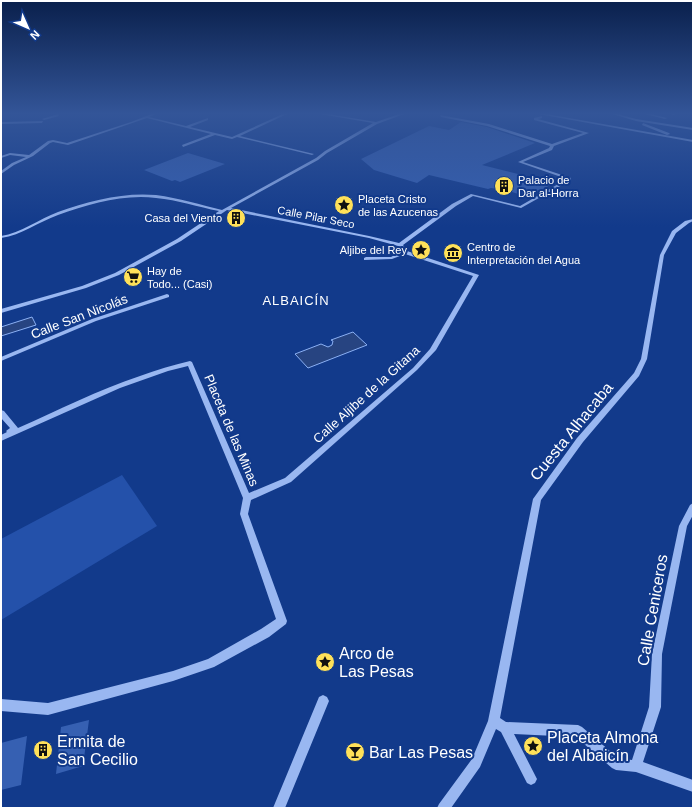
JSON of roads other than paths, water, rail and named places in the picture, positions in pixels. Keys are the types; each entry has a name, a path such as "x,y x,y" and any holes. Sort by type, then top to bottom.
{"street":[{"path":"1,173 38,151"},
{"path":"298,151 312,154"},
{"path":"1,311 84,286 117,274 179,240 225,210 317,159 328,151"},
{"path":"366,259 392,258 405,252 400,245 454,205 472,195 522,207 570,179 520,162 547,151"},
{"path":"1,157 10,154 30,156"},
{"name":"Calle Pilar Seco","path":"1,238 54,215 94,203 121,197 135,196 167,199 369,237 400,245"},
{"name":"Cuesta Alhacaba","path":"443,808 476,763 494,721 537,499 580,440 637,374 644,359 662,255 674,232 687,222 693,220"},
{"name":"Calle Aljibe de la Gitana","path":"247,498 288,480 415,369 433,350 476,275 405,252"},
{"name":"Calle San Nicolás","path":"1,359 94,320 167,296"},
{"name":"Placeta de las Minas","path":"1,438 110,389 172,367 190,363 247,498 244,514 282,621 265,633 210,663 173,676 48,709 1,705"},
{"path":"1,412 15,430 1,435"},
{"name":"Calle Ceniceros","path":"636,766 655,707 657,654 683,526 693,507"},
{"path":"278,808 323,700"},
{"path":"494,721 505,728 578,731 616,764 636,766 693,786"},
{"path":"505,728 531,779"}],"place":[{"name":"Palacio de Dar al-Horra","path":"504,186"},
{"name":"Placeta Cristo de las Azucenas","path":"344,205"},
{"name":"Casa del Viento","path":"236,218"},
{"name":"Aljibe del Rey","path":"421,250"},
{"name":"Centro de Interpretación del Agua","path":"453,253"},
{"name":"Hay de Todo... (Casi)","path":"133,277"},
{"name":"Arco de Las Pesas","path":"325,662"},
{"name":"Placeta Almona del Albaicín","path":"533,746"},
{"name":"Ermita de San Cecilio","path":"43,750"},
{"name":"Bar Las Pesas","path":"355,752"}],"district":[{"name":"ALBAICÍN","path":"296,300"}]}
